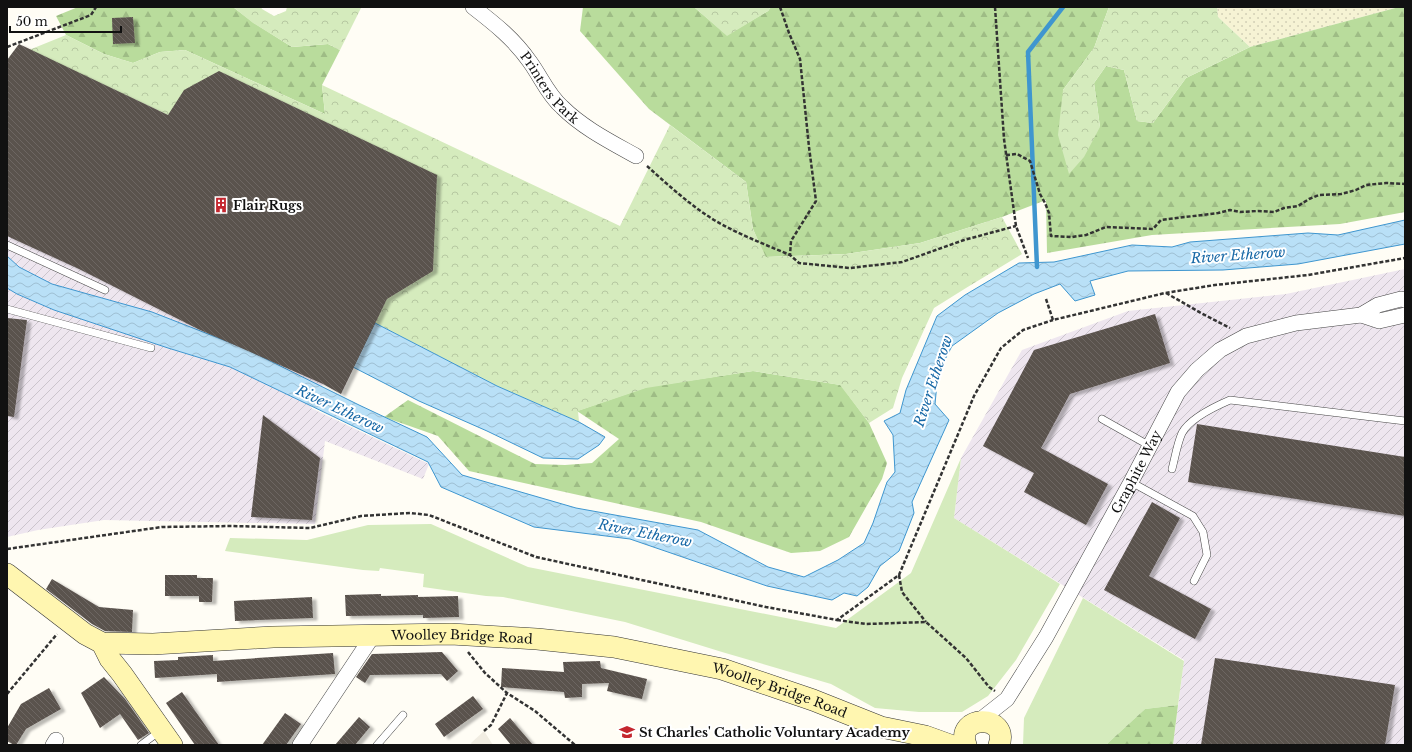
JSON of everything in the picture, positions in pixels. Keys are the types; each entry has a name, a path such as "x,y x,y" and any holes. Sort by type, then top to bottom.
{"street":[{"name":"Printers Park","path":"473,7 512,40 561,107 582,124 636,156"},
{"path":"1361,315 1378,304 1401,299 1405,300"},
{"name":"Graphite Way","path":"971,731 1007,699 1046,637 1131,482 1178,392 1197,370 1220,350 1246,336 1296,323 1361,315"},
{"path":"1361,315 1379,321 1405,315"},
{"name":"Woolley Bridge Road","path":"7,574 67,621 85,634 102,643 153,644 272,637 374,634 451,634 537,639 614,647 714,668 813,700 881,727 925,736 950,745"},
{"path":"300,745 374,634"},
{"path":"102,643 110,659 167,738"},
{"path":"999,740 1007,699"},
{"path":"971,731 986,721 998,729 999,740"},
{"name":"Woolley Bridge Road","path":"925,736 971,731"}],"lane":[{"path":"7,245 105,290"},
{"path":"7,308 151,348"},
{"path":"1172,469 1182,433 1209,409 1230,400 1405,421"},
{"path":"1102,419 1150,446"},
{"path":"1131,482 1193,516 1203,532 1207,555 1194,581"},
{"path":"377,745 403,715"},
{"path":"140,745 167,738"}],"path":[{"path":"7,47 91,15 96,7"},
{"path":"780,7 800,58 816,201 792,241 790,255"},
{"path":"995,7 1006,155 1016,226 1028,258"},
{"path":"1006,155 1017,154 1030,161 1040,194 1048,213 1051,236 1072,237 1086,235 1106,227 1152,229 1161,220 1218,213 1230,210 1240,212 1274,212 1284,208 1298,206 1319,195 1341,194 1356,190 1366,185 1386,183 1405,184"},
{"path":"636,156 670,188 713,219 742,235 790,255 799,263 850,268 902,262 964,240 1016,226"},
{"path":"837,620 899,575 974,396 1002,348 1023,330 1053,320 1166,293 1216,285 1308,275 1405,258"},
{"path":"1166,293 1200,313 1246,336"},
{"path":"1046,299 1053,320"},
{"path":"7,549 162,527 231,526 310,528 360,516 410,513 429,516 536,557 766,607 866,624 926,622"},
{"path":"899,575 902,592 926,622 966,658 989,687 1007,699"},
{"path":"7,694 67,621"},
{"path":"451,634 485,673 507,693 535,711 576,745"},
{"path":"484,731 491,724 507,693"}],"shaded area":[{"path":"1217,7 1399,7 1250,47 1218,17"},
{"path":"7,60 387,299 341,394 323,384 311,408 429,464 423,479 325,441 315,524 104,520 38,530 7,537"},
{"path":"1405,269 1405,745 1173,745 1184,660 954,518 961,458 1022,350 1128,311 1286,294"},
{"path":"484,731 493,745 472,745 471,743"}],"green space":[{"path":"78,7 233,7 254,23 292,47 328,44 340,50 322,85 325,114 185,50 160,52 133,63 104,54 66,35 56,16"},
{"path":"233,7 261,7 274,16 286,11 287,7 361,8 340,50 328,44 292,47 253,23"},
{"path":"583,7 694,7 727,35 768,11 771,7 1109,7 1094,48 1063,90 1100,127 1094,83 1106,66 1124,70 1137,121 1153,123 1186,78 1250,47 1399,7 1405,7 1405,212 1340,224 1152,235 1047,253 1046,200 1002,217 920,243 846,254 765,257 753,229 746,182 649,109 580,31"},
{"path":"694,7 771,7 768,11 727,36"},
{"path":"1109,7 1217,7 1218,17 1250,47 1186,78 1153,123 1137,121 1124,70 1106,66 1094,83 1100,127 1084,157 1069,174 1058,135 1063,90 1094,48"},
{"path":"66,35 104,54 133,63 160,52 185,50 325,114 322,85 620,226 670,125 746,182 753,229 766,257 846,254 920,243 1002,217 1022,254 934,308 902,378 893,408 869,423 840,385 753,371 646,388 578,411 579,422 497,386 375,323 359,312 168,115 29,50"},
{"path":"753,371 841,385 869,423 887,463 882,479 849,537 820,551 791,553 701,522 469,471 438,436 384,417 408,400 535,464 565,465 592,463 619,439 577,411 647,387"},
{"path":"961,458 954,518 1060,584 1016,660 988,696 962,712 919,712 875,708 831,684 625,622 503,597 423,587 424,574 380,568 379,571 363,570 225,551 230,538 307,540 368,525 431,524 528,567 836,628 911,573"},
{"path":"1083,598 1184,661 1178,705 1145,709 1107,745 1023,745 1024,718"},
{"path":"1178,705 1173,745 1107,745 1145,709"}],"water":[{"name":"River Etherow","path":"1405,220 1405,244 1298,264 1223,270 1128,271 1090,281 1095,295 1075,301 1060,284 1034,294 998,313 952,346 938,373 935,404 949,420 912,502 914,513 899,551 880,566 868,587 857,596 844,593 832,600 767,586 630,539 534,527 441,487 428,462 230,367 54,310 7,288 7,256 19,267 52,284 152,312 244,348 427,437 462,475 576,508 698,530 768,567 804,577 838,560 864,543 873,523 887,482 895,472 893,435 884,421 900,413 906,390 937,316 965,295 1019,263 1054,262 1132,245 1172,247 1190,242 1308,233 1338,235"},
{"path":"375,323 497,386 579,422 605,437 599,445 578,459 543,458 419,401 353,367"}],"building":[{"path":"133,17 135,43 113,44 112,18"},
{"name":"Flair Rugs","path":"19,44 168,115 184,90 219,71 437,175 433,271 387,299 341,394 323,384 198,329 79,269 7,236 7,60"},
{"path":"1155,314 1170,363 1070,394 1041,448 1108,484 1086,525 1024,492 1034,473 983,446 1034,350"},
{"path":"7,318 27,320 14,417 7,416"},
{"path":"263,415 320,458 312,520 251,517"},
{"path":"1197,424 1405,457 1405,516 1188,482"},
{"path":"1152,502 1180,518 1149,576 1211,609 1195,639 1104,590"},
{"path":"165,575 197,575 197,578 213,578 212,602 199,602 199,596 165,596"},
{"path":"52,579 99,607 133,610 132,632 105,631 92,624 46,589"},
{"path":"381,594 381,596 418,595 418,597 458,596 459,617 423,618 423,615 346,616 345,595"},
{"path":"312,597 313,618 235,621 234,601"},
{"path":"442,652 458,671 447,681 441,674 370,675 365,683 356,677 372,654"},
{"path":"333,653 335,674 217,682 217,674 155,678 154,661 178,660 178,657 213,655 213,661"},
{"path":"1215,658 1395,685 1385,745 1201,745"},
{"path":"600,661 601,668 647,679 642,699 607,691 609,683 582,684 582,697 565,698 564,692 501,687 502,668 564,672 563,662"},
{"path":"104,677 125,699 149,733 138,740 120,714 100,728 81,693"},
{"path":"49,688 61,709 26,729 16,745 7,741 7,728 21,704"},
{"path":"182,692 219,745 195,745 166,703"},
{"path":"473,696 483,709 444,737 435,724"},
{"path":"285,713 301,724 286,745 262,745"},
{"path":"359,717 370,727 355,745 335,745"},
{"path":"510,718 533,745 511,745 498,729"}],"waterway":[{"path":"1037,267 1028,52 1063,7"}],"place":[{"name":"Flair Rugs","path":"221,205"},
{"name":"St Charles' Catholic Voluntary Academy","path":"627,732"}]}
